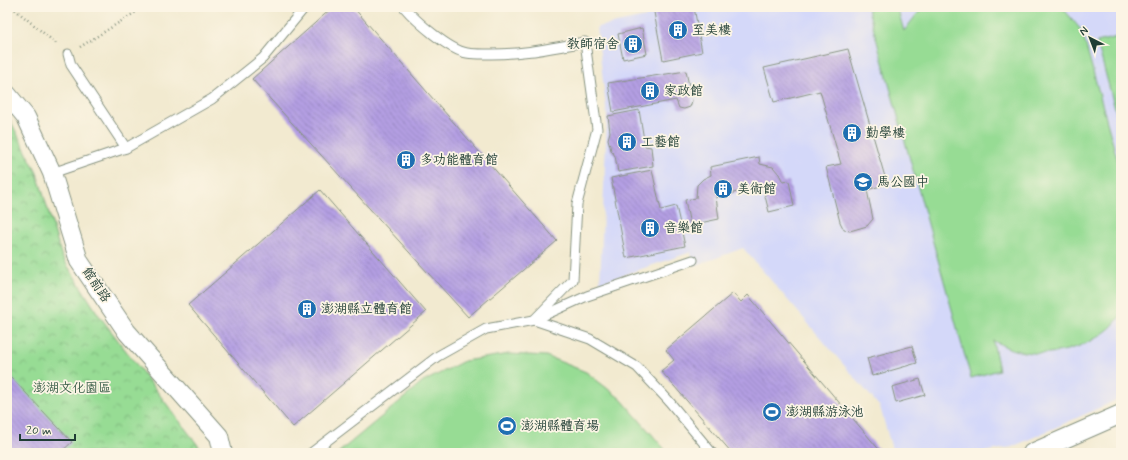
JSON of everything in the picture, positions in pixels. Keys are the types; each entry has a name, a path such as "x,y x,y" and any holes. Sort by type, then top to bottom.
{"street":[{"name":"館前路","path":"7,94 26,117 52,173 79,260 127,332 219,436 223,453"},
{"path":"1032,453 1121,414"}],"lane":[{"path":"52,173 126,148 212,99 263,58 305,7"},
{"path":"404,7 410,15 441,41 466,53 500,54 532,52 585,42 597,129 577,204 573,280 534,320"},
{"path":"68,54 71,65 126,148"},
{"path":"311,453 438,356 486,329 534,320 587,296 693,260"},
{"path":"534,320 590,339 637,367 668,400 712,453"}],"path":[{"path":"12,7 68,54 144,7"}],"shaded area":[{"name":"馬公國中","path":"643,7 1121,7 1121,398 1012,447 977,453 893,453 880,407 743,248 694,266 691,252 600,283 607,116 597,27 646,17"}],"green space":[{"path":"873,7 897,7 904,31 917,14 925,7 1062,7 1082,31 1121,173 1121,315 1110,328 1099,336 1078,347 1043,353 1031,353 1016,350 993,341 999,370 971,378 868,9"},
{"path":"1121,36 1121,131 1097,42"},
{"name":"澎湖文化園區","path":"7,117 10,120 37,173 62,257 98,314 200,448 202,453 7,453"},
{"name":"澎湖縣體育場","path":"509,354 546,356 586,372 621,399 668,453 338,453 423,382 464,361"}],"building":[{"name":"多功能體育館","path":"333,7 353,7 557,241 468,317 252,79"},
{"name":"至美樓","path":"653,7 694,7 702,52 663,60"},
{"name":"教師宿舍","path":"642,28 647,54 623,59 618,34"},
{"name":"勤學樓","path":"848,49 887,184 867,190 873,219 867,226 850,231 844,230 840,222 826,167 841,164 820,91 774,102 764,68"},
{"name":"家政館","path":"686,71 692,101 690,107 684,109 679,108 676,100 613,112 608,83"},
{"name":"工藝館","path":"639,110 645,146 651,147 653,166 618,172 615,156 611,150 608,139 610,132 608,116"},
{"name":"美術館","path":"759,157 760,164 773,167 783,182 789,181 794,206 769,212 764,192 759,187 716,197 719,219 690,225 685,200 696,198 697,185 703,179 711,175 710,167"},
{"name":"音樂館","path":"652,170 661,210 676,206 685,246 626,258 611,178"},
{"name":"澎湖縣立體育館","path":"320,190 426,312 293,427 188,305"},
{"name":"澎湖縣游泳池","path":"733,293 741,302 748,295 882,453 732,453 661,371 674,360 666,350"},
{"path":"912,346 917,363 872,376 867,358"},
{"path":"11,377 72,442 60,453 7,453 7,380"},
{"path":"920,379 925,395 896,403 892,387"}],"place":[{"name":"至美樓","path":"678,30"},
{"name":"教師宿舍","path":"633,44"},
{"name":"家政館","path":"650,91"},
{"name":"勤學樓","path":"852,133"},
{"name":"工藝館","path":"627,142"},
{"name":"多功能體育館","path":"406,160"},
{"name":"馬公國中","path":"863,182"},
{"name":"美術館","path":"723,189"},
{"name":"音樂館","path":"650,228"},
{"name":"澎湖縣立體育館","path":"307,309"},
{"name":"澎湖縣游泳池","path":"772,412"},
{"name":"澎湖縣體育場","path":"507,426"}]}
